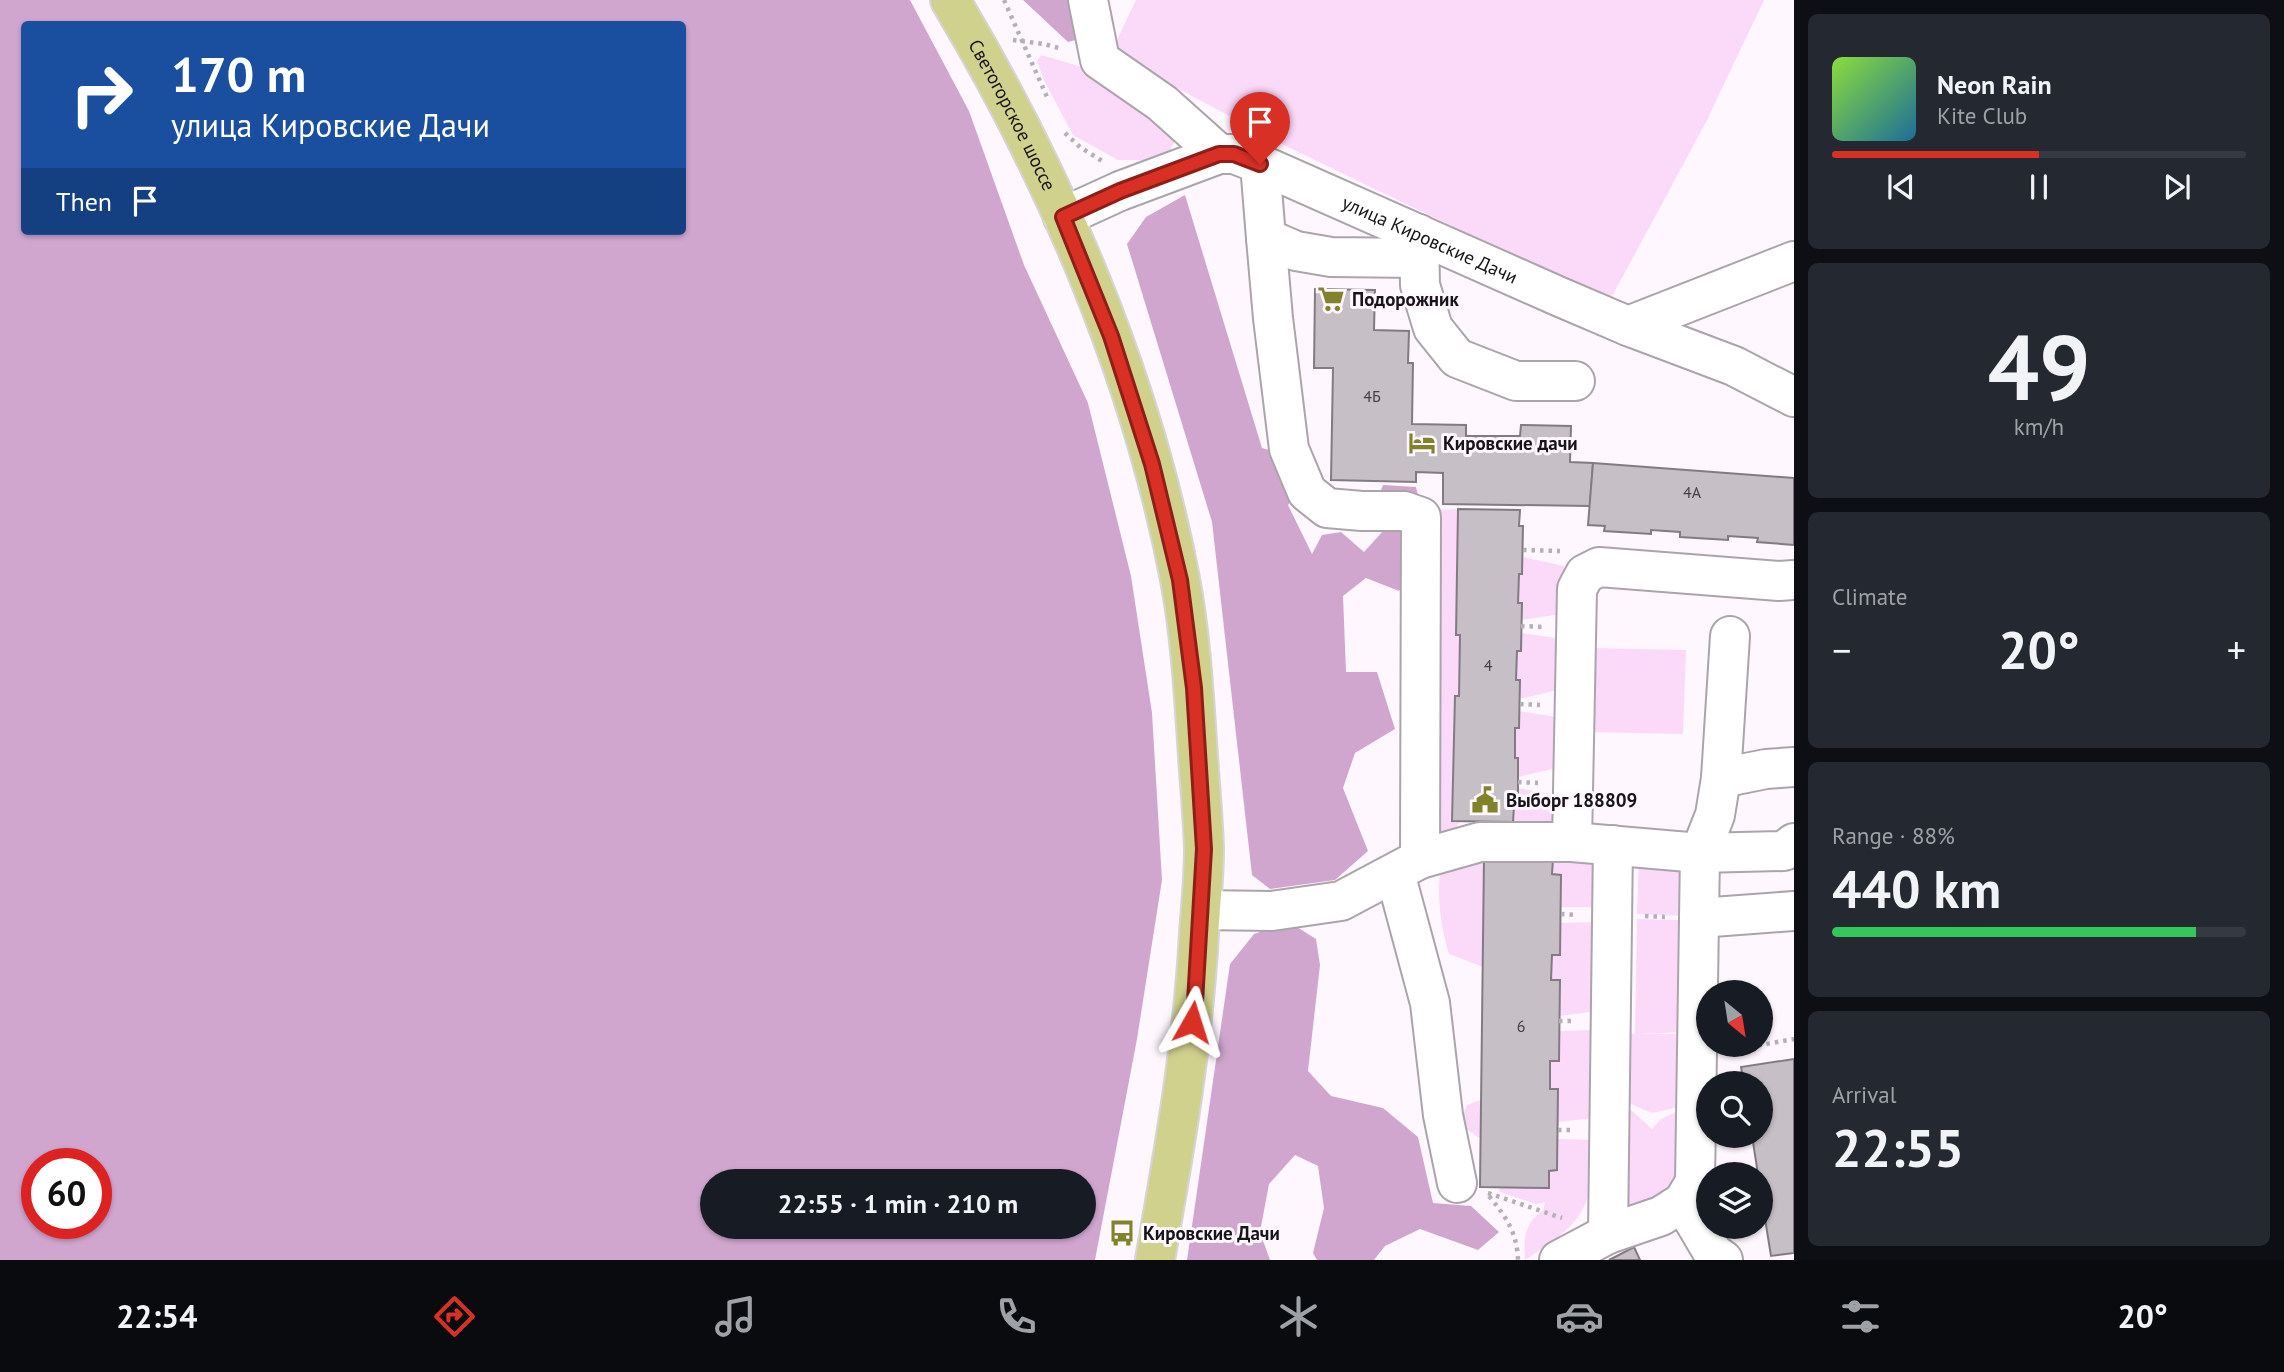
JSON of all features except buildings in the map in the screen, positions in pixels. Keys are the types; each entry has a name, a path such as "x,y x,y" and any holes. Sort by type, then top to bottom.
{"main road":[{"name":"Светогорское шоссе","path":"950,0 1038,163 1111,336 1152,464 1180,580 1195,715 1204,849 1195,1002 1155,1260"}],"street":[{"path":"1063,217 1120,191 1219,154 1162,103 1100,60 1088,0"},
{"name":"улица Кировские Дачи","path":"1219,154 1234,154 1260,164 1419,246 1734,366 1794,397"},
{"path":"1260,164 1273,318 1289,449 1307,492 1327,508 1404,511 1421,517 1407,866 1430,1003 1443,1115 1472,1188"},
{"path":"1266,238 1296,251 1331,257 1419,246 1420,285 1433,328 1457,358 1516,381 1575,381"},
{"path":"1628,326 1794,261"},
{"path":"1572,842 1577,589 1585,574 1599,567 1794,580"},
{"path":"1561,1260 1608,1234 1661,1216 1683,1202 1695,1182 1700,853 1715,816 1721,778 1730,636"},
{"path":"1721,778 1766,769 1794,767"},
{"path":"1201,910 1272,911 1340,901 1407,866 1480,842 1572,842 1700,853 1789,847 1794,898"},
{"path":"1608,1234 1612,845"},
{"path":"1699,918 1794,911"},
{"path":"1683,1202 1715,1258"}],"path":[{"path":"1004,0 1049,101"},
{"path":"1063,130 1080,147 1102,161 1113,163"},
{"path":"1612,915 1699,918"},
{"path":"1697,1061 1729,1051 1794,1039"},
{"path":"1472,1188 1608,1234"},
{"path":"1472,1188 1508,1219 1517,1245 1518,1260"}],"shaded area":[{"path":"0,0 910,0 969,111 1024,265 1088,403 1131,576 1152,713 1162,880 1137,1039 1095,1260 0,1260"},
{"path":"1023,0 1082,0 1083,35 1068,42"},
{"path":"1136,0 1764,0 1706,122 1609,302 1290,148 1111,53"},
{"path":"1041,55 1079,66 1127,91 1179,131 1169,153 1145,160 1118,160 1073,135 1044,80 1037,61"},
{"path":"1185,195 1262,448 1281,453 1299,490 1288,505 1312,554 1322,535 1341,532 1364,552 1383,531 1377,500 1383,485 1416,487 1419,500 1410,575 1399,591 1366,578 1343,596 1346,672 1377,672 1395,729 1355,753 1343,788 1368,851 1335,880 1270,889 1252,875 1212,522 1127,244 1146,217"},
{"path":"1458,509 1456,635 1460,635 1459,696 1455,696 1452,820 1461,821 1449,834 1442,833 1433,823 1428,511"},
{"path":"1523,557 1564,566 1562,614 1521,620 1522,603 1518,603 1519,574 1522,574"},
{"path":"1521,633 1562,639 1561,689 1520,699 1520,681 1516,680"},
{"path":"1590,648 1686,650 1683,734 1589,732"},
{"path":"1519,711 1561,718 1561,767 1518,777 1515,728 1519,727"},
{"path":"1518,788 1560,796 1556,815 1549,824 1517,827 1513,822"},
{"path":"1484,853 1483,967 1449,954 1439,893 1440,872"},
{"path":"1597,855 1597,907 1561,907 1561,875 1553,874 1553,859"},
{"path":"1639,860 1670,863 1686,873 1683,916 1637,914"},
{"path":"1637,919 1682,920 1683,1032 1641,1034 1680,1034 1682,1106 1652,1113 1622,1100 1621,1034 1635,1034"},
{"path":"1289,922 1316,939 1320,965 1308,1071 1331,1096 1383,1108 1418,1137 1433,1203 1471,1206 1499,1232 1478,1250 1420,1229 1385,1246 1374,1260 1317,1260 1313,1253 1324,1208 1318,1166 1295,1155 1269,1184 1260,1232 1270,1260 1187,1260 1230,964 1254,934"},
{"path":"1598,922 1597,1011 1559,1016 1551,980 1552,955 1560,954 1561,923"},
{"path":"1596,1030 1593,1118 1558,1122 1558,1089 1550,1089 1550,1061 1559,1031"},
{"path":"1481,1100 1481,1139 1466,1129 1463,1115 1467,1105"},
{"path":"1620,1106 1631,1110 1652,1129 1660,1120 1683,1108 1681,1185 1641,1207 1627,1207"},
{"path":"1558,1139 1594,1140 1587,1199 1581,1212 1561,1235 1525,1260 1526,1232 1532,1220 1543,1211 1545,1202 1536,1204 1500,1192 1498,1187 1557,1170"}],"place":[{"name":"Подорожник","path":"1331,299"},
{"name":"Кировские дачи","path":"1422,443"},
{"name":"Выборг 188809","path":"1485,800"},
{"name":"Кировские Дачи","path":"1122,1233"}],"route":[{"path":"1192,1022 1204,849 1194,688 1180,580 1152,464 1111,336 1063,217 1120,191 1219,154 1234,154 1260,164"}]}
